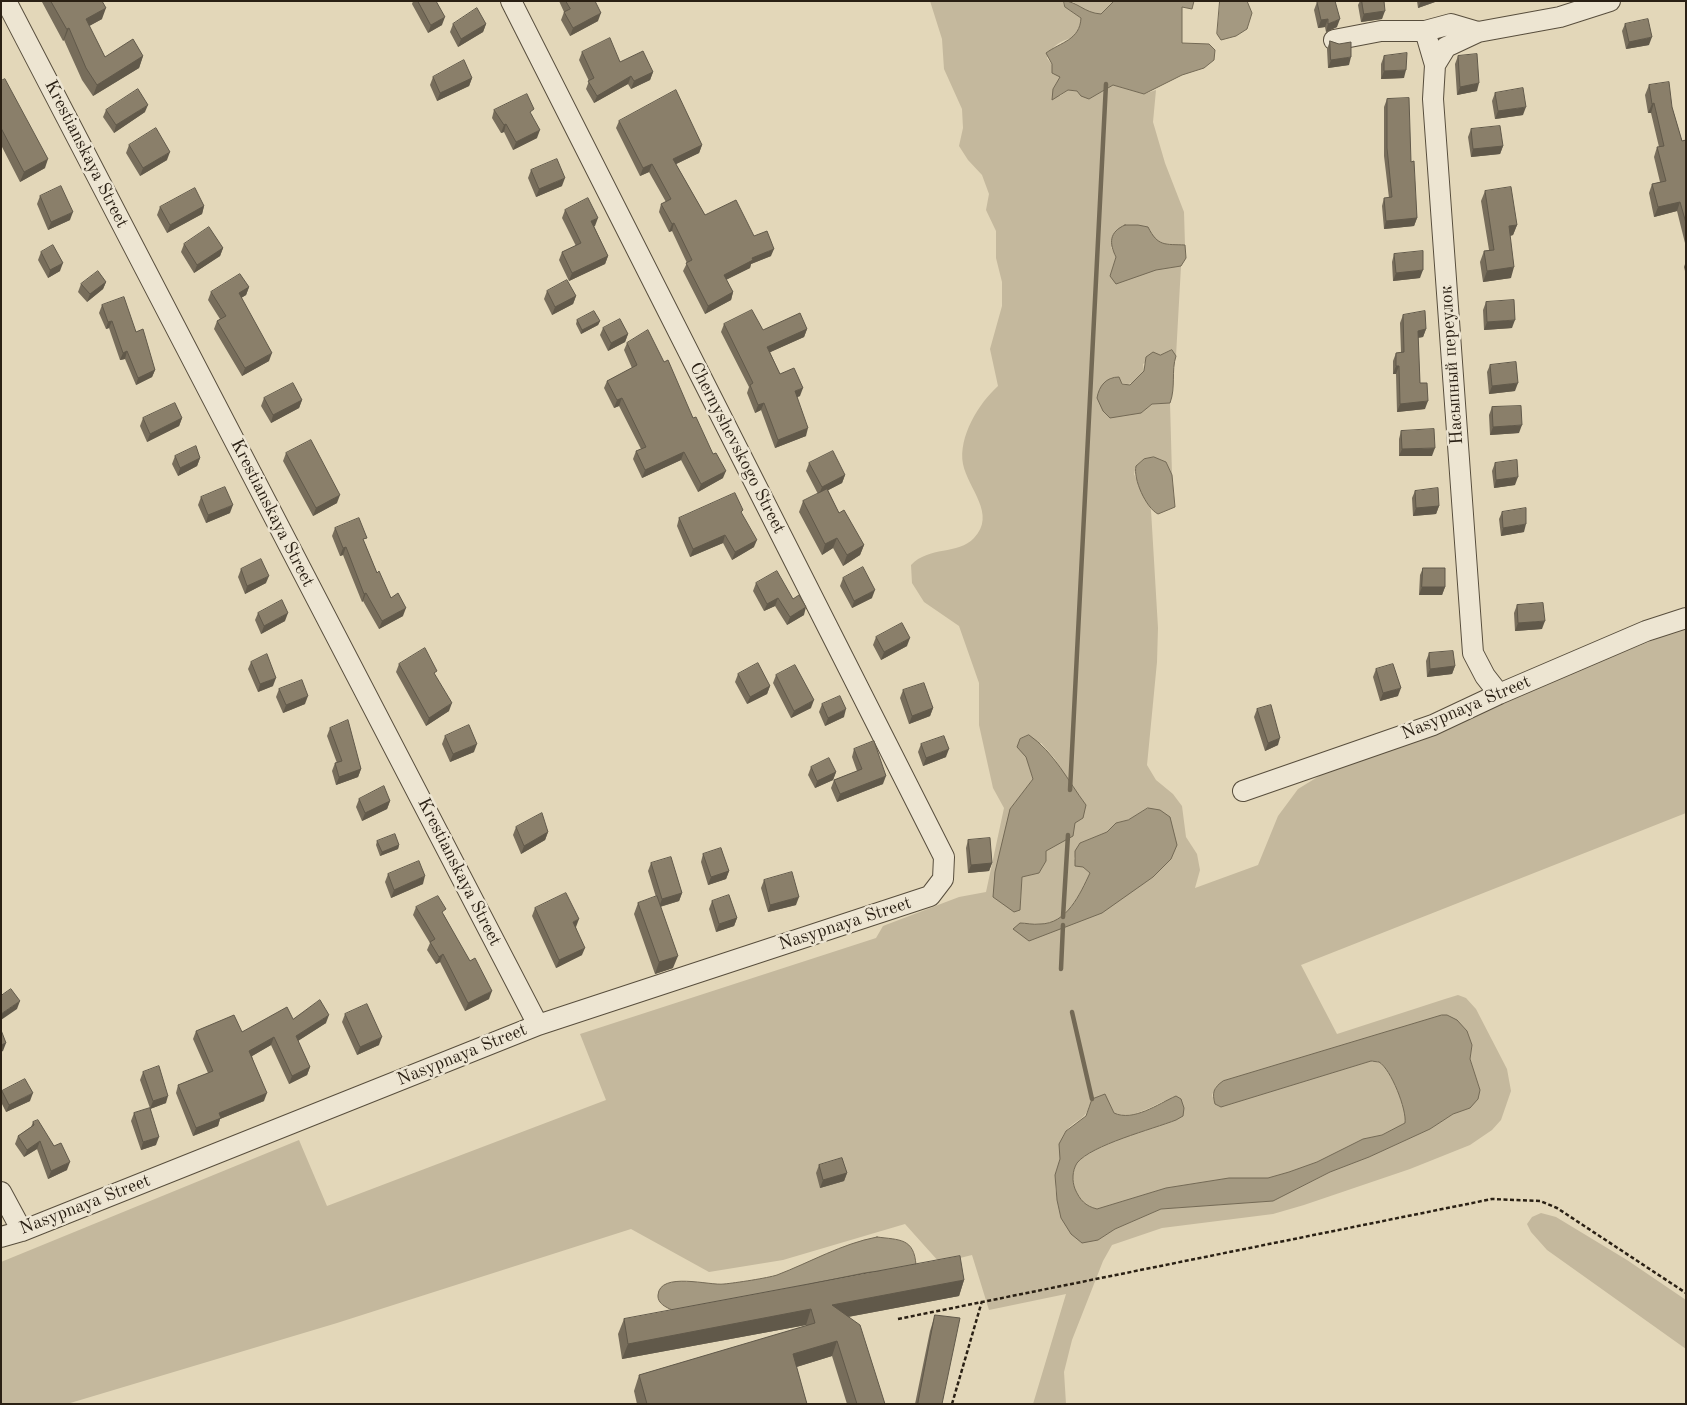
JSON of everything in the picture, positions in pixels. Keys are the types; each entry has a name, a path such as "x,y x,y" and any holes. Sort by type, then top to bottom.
{"street":[{"name":"Krestianskaya Street","path":"6,1 538,1024"},
{"name":"Chernyshevskogo Street","path":"511,1 944,857 943,879 930,896"},
{"path":"1435,65 1446,47 1478,32 1560,17 1610,1"},
{"path":"1334,40 1381,31 1425,30 1451,24 1478,32"},
{"name":"Насыпный переулок","path":"1425,30 1435,65 1433,99 1472,653 1498,694"},
{"name":"Nasypnaya Street","path":"1243,791 1433,725 1498,694 1646,631 1686,618"},
{"name":"Nasypnaya Street","path":"1,1237 22,1231 538,1024 930,896"},
{"path":"1,1192 22,1231"}],"path":[{"path":"898,1319 982,1300 1492,1199 1540,1201 1557,1208 1686,1293"},
{"path":"952,1404 982,1300"}],"shaded area":[{"path":"930,1 1064,1 1065,7 1081,18 1080,26 1075,35 1053,48 1047,58 1061,77 1053,89 1060,96 1068,90 1077,91 1089,99 1113,85 1144,94 1156,90 1153,122 1165,163 1184,212 1185,245 1161,244 1154,239 1111,247 1116,257 1110,276 1181,266 1176,356 1172,350 1143,364 1144,371 1133,383 1121,383 1111,377 1141,413 1152,404 1170,403 1172,475 1166,462 1144,459 1136,466 1134,474 1151,510 1158,628 1157,662 1147,765 1156,780 1173,794 1182,806 1186,837 1197,854 1200,870 1195,888 1258,865 1278,816 1298,789 1329,770 1686,627 1686,813 1301,965 1337,1034 1458,995 1466,998 1476,1009 1507,1069 1511,1091 1501,1120 1492,1130 1470,1145 1410,1169 1304,1205 1273,1214 1162,1228 1112,1245 1103,1261 1072,1340 1064,1372 1066,1404 1033,1404 1066,1294 989,1310 972,1255 940,1263 905,1224 783,1260 709,1272 631,1229 337,1323 67,1404 1,1404 1,1262 299,1140 327,1206 606,1100 580,1034 876,938 883,926 959,897 986,892 1004,808 993,788 979,725 979,683 959,626 924,602 912,583 911,565 926,555 960,547 974,538 980,529 983,520 982,511 966,473 962,454 967,432 977,411 998,386 990,349 1002,306 1002,282 996,258 996,231 986,210 989,194 982,175 968,160 959,146 963,128 962,109 944,69 942,39","holes":["1041,743 1055,759 1064,775 1057,844 1046,851 1046,861 1039,873 1022,877 1020,910 1010,809 1033,779 1026,757","1148,808 1153,877 1128,893 1029,941 1020,923 1040,924 1058,919 1071,906 1082,890 1090,873 1074,859 1080,843 1107,832 1116,823 1128,820","1447,1015 1467,1031 1472,1045 1470,1059 1480,1090 1470,1108 1453,1114 1430,1129 1369,1157 1330,1172 1273,1201 1161,1209 1115,1229 1098,1240 1071,1234 1059,1206 1055,1183 1056,1173 1060,1160 1062,1138 1070,1126 1085,1115 1089,1106 1108,1101 1114,1113 1126,1115 1139,1112 1164,1101 1176,1120 1108,1144 1084,1156 1077,1163 1073,1176 1075,1189 1083,1202 1097,1209 1166,1188 1229,1178 1268,1178 1317,1162 1363,1139 1382,1135 1405,1123 1397,1090 1384,1066 1379,1062 1371,1061 1221,1107 1215,1104 1212,1095 1216,1086"]},
{"path":"1064,1 1073,3 1090,12 1101,14 1114,1 1194,1 1192,9 1182,7 1182,43 1209,44 1215,50 1214,60 1204,68 1182,75 1144,94 1113,85 1089,99 1081,96 1077,91 1068,90 1052,100 1053,89 1060,77 1052,73 1052,64 1046,53 1073,36 1080,25 1081,18 1065,7"},
{"path":"1072,1 1114,1 1101,14 1090,14"},
{"path":"1220,1 1247,1 1252,13 1247,29 1236,36 1221,40 1217,34"},
{"path":"1125,225 1148,227 1155,238 1163,243 1185,245 1186,258 1181,266 1156,270 1116,284 1110,276 1116,257 1112,247 1112,238 1116,231"},
{"path":"1172,350 1176,356 1170,403 1152,404 1141,413 1110,418 1103,411 1097,398 1099,390 1107,380 1119,377 1122,384 1130,385 1144,371 1146,357 1153,352 1160,355"},
{"path":"1154,457 1166,462 1172,475 1175,507 1158,514 1153,511 1145,500 1136,478 1136,466 1144,459"},
{"path":"1029,735 1053,758 1086,805 1083,818 1075,823 1073,836 1046,851 1046,861 1039,873 1022,877 1020,910 1014,912 993,897 995,872 1010,809 1033,779 1026,757 1017,747 1020,739"},
{"path":"1148,808 1160,810 1170,817 1177,845 1171,859 1153,877 1102,913 1029,941 1013,929 1020,923 1049,923 1065,913 1082,890 1090,873 1083,867 1075,866 1075,851 1080,843 1107,832 1116,823 1128,820"},
{"path":"1447,1015 1457,1020 1467,1031 1472,1045 1470,1059 1480,1090 1478,1099 1470,1108 1453,1114 1430,1129 1369,1157 1330,1172 1273,1201 1161,1209 1115,1229 1098,1240 1082,1243 1071,1234 1061,1218 1055,1175 1060,1159 1059,1144 1066,1131 1086,1116 1092,1099 1105,1094 1114,1113 1121,1115 1137,1114 1176,1096 1181,1099 1184,1108 1183,1116 1176,1120 1108,1144 1084,1156 1077,1163 1073,1173 1074,1186 1081,1199 1089,1206 1097,1209 1166,1188 1229,1178 1268,1178 1317,1162 1363,1139 1382,1135 1405,1123 1403,1109 1393,1081 1384,1066 1379,1062 1371,1061 1221,1107 1215,1104 1215,1088 1223,1081"},
{"path":"1541,1213 1556,1217 1627,1260 1686,1300 1686,1349 1547,1250 1531,1232 1527,1224 1532,1217"},
{"path":"877,1237 899,1240 909,1245 915,1256 916,1265 904,1269 870,1272 680,1313 666,1307 658,1299 661,1288 667,1283 686,1281 724,1284 773,1276 839,1249"}],"building":[{"path":"51,1 102,1 106,8 86,19 105,57 133,39 143,56 97,85 86,68 69,28 67,29"},
{"path":"418,1 436,1 445,17 431,25"},
{"path":"566,1 595,1 601,13 573,28 564,12 570,9"},
{"path":"1335,1 1340,19 1328,24 1328,19 1321,20 1317,2"},
{"path":"1362,1 1384,1 1385,11 1364,14"},
{"path":"477,8 486,24 461,39 453,24"},
{"path":"1648,19 1652,37 1629,42 1625,24"},
{"path":"610,38 620,62 643,51 653,72 634,81 631,76 597,96 588,81 594,78 582,52"},
{"path":"1330,41 1339,44 1351,42 1351,57 1331,60"},
{"path":"1407,53 1406,70 1384,71 1384,56"},
{"path":"1477,54 1479,83 1460,87 1458,56"},
{"path":"464,60 472,78 440,93 433,77"},
{"path":"5,79 48,159 24,172 1,128 1,81"},
{"path":"1669,82 1672,107 1682,141 1686,140 1686,223 1680,202 1658,207 1652,184 1666,181 1657,147 1664,146 1654,103 1652,104 1649,85"},
{"path":"1523,88 1526,107 1498,111 1495,93"},
{"path":"138,89 148,105 116,125 106,110"},
{"path":"676,90 702,145 673,159 705,215 736,200 754,236 767,231 774,249 752,258 753,260 724,275 733,292 708,306 686,263 692,260 674,223 672,224 661,204 671,199 652,164 643,168 619,121"},
{"path":"527,94 534,109 530,112 540,130 516,142 506,124 504,125 494,110"},
{"path":"1409,98 1411,162 1414,161 1417,218 1386,221 1384,198 1392,197 1387,148 1387,99"},
{"path":"1500,126 1503,146 1473,149 1471,129"},
{"path":"156,128 170,152 143,168 129,145"},
{"path":"557,159 565,178 539,189 531,170"},
{"path":"61,186 73,212 51,222 40,196"},
{"path":"1511,187 1517,225 1509,226 1514,267 1487,271 1484,251 1494,250 1485,191"},
{"path":"195,188 204,206 170,225 160,207"},
{"path":"588,198 598,218 591,221 608,256 572,273 562,252 581,243 565,210"},
{"path":"209,227 223,248 197,265 184,244"},
{"path":"53,245 63,263 50,270 41,252"},
{"path":"1423,251 1423,270 1396,273 1394,254"},
{"path":"98,271 106,282 90,294 81,284"},
{"path":"240,274 249,287 239,293 272,353 245,368 217,321 226,316 211,292"},
{"path":"567,280 576,296 555,307 547,291"},
{"path":"124,297 136,332 143,329 155,370 138,378 127,351 123,353 112,321 108,322 102,305"},
{"path":"1514,300 1515,320 1487,322 1486,302"},
{"path":"752,310 763,330 800,313 807,329 767,347 780,374 794,368 803,388 795,391 808,428 778,440 764,403 758,405 750,385 753,383 724,324"},
{"path":"594,311 600,321 582,330 577,320"},
{"path":"1425,311 1426,329 1418,331 1420,383 1427,383 1428,401 1400,404 1399,366 1396,366 1396,353 1404,352 1403,315"},
{"path":"620,319 628,334 611,343 603,328"},
{"path":"648,330 664,362 668,360 693,418 696,417 713,454 716,453 726,471 701,484 684,452 645,470 636,451 646,447 622,398 617,400 607,381 637,365 627,343"},
{"path":"1516,362 1518,383 1492,386 1490,365"},
{"path":"293,383 302,400 273,415 264,398"},
{"path":"175,403 182,418 150,434 143,418"},
{"path":"1521,406 1522,425 1493,427 1492,407"},
{"path":"1434,429 1435,448 1402,449 1401,431"},
{"path":"311,440 340,495 316,508 286,453"},
{"path":"196,446 200,458 180,468 175,456"},
{"path":"833,451 845,475 822,487 809,463"},
{"path":"1517,460 1518,477 1496,480 1495,463"},
{"path":"225,487 233,505 208,515 201,497"},
{"path":"1438,488 1439,506 1416,508 1415,491"},
{"path":"827,489 839,513 844,510 864,545 847,555 837,538 825,544 803,501"},
{"path":"735,493 743,510 741,512 757,540 735,552 725,535 693,549 679,518"},
{"path":"1526,508 1526,524 1503,528 1502,512"},
{"path":"359,518 367,538 363,539 377,573 379,571 391,598 398,593 406,608 382,621 366,593 364,594 346,547 343,548 335,528"},
{"path":"261,559 269,576 247,586 241,569"},
{"path":"863,567 875,590 854,601 843,578"},
{"path":"1423,568 1445,568 1445,587 1422,587"},
{"path":"777,571 793,599 799,595 806,607 790,617 778,598 767,604 756,583"},
{"path":"282,600 288,613 264,626 258,613"},
{"path":"1543,603 1545,621 1518,623 1517,605"},
{"path":"902,623 910,638 884,652 876,637"},
{"path":"425,648 437,671 434,673 452,703 429,718 399,664"},
{"path":"1453,651 1455,666 1430,669 1429,653"},
{"path":"267,654 276,678 260,684 251,662"},
{"path":"758,663 770,686 750,697 738,674"},
{"path":"1393,664 1401,688 1383,693 1376,669"},
{"path":"795,665 814,700 794,711 776,675"},
{"path":"302,680 308,696 286,705 279,689"},
{"path":"924,683 933,708 912,716 903,690"},
{"path":"840,696 846,709 828,718 822,704"},
{"path":"1271,705 1280,738 1268,743 1257,709"},
{"path":"348,720 361,769 339,777 335,763 342,761 330,728"},
{"path":"469,725 477,744 453,754 445,736"},
{"path":"944,736 949,749 926,758 921,744"},
{"path":"874,741 886,776 840,794 834,780 862,769 854,749"},
{"path":"829,758 836,772 817,781 811,767"},
{"path":"384,786 390,801 365,813 359,799"},
{"path":"542,813 548,832 524,846 516,827"},
{"path":"395,834 399,845 382,852 377,841"},
{"path":"990,838 992,863 971,865 968,840"},
{"path":"721,848 729,871 711,877 703,854"},
{"path":"671,857 682,893 662,899 651,863"},
{"path":"419,861 425,876 394,890 388,874"},
{"path":"792,872 799,897 770,905 764,880"},
{"path":"566,893 579,919 573,922 585,948 559,960 535,908"},
{"path":"729,895 737,918 719,924 712,901"},
{"path":"438,896 446,909 442,912 470,961 475,958 492,991 468,1003 443,954 439,957 430,942 435,939 416,907"},
{"path":"657,896 678,956 659,962 638,903"},
{"path":"11,989 20,1001 1,1014 1,996"},
{"path":"320,1000 329,1015 296,1036 310,1067 292,1076 274,1037 249,1051 267,1093 219,1113 221,1118 196,1128 178,1085 213,1071 196,1031 234,1015 242,1032 287,1007 293,1019"},
{"path":"367,1004 382,1037 360,1047 345,1014"},
{"path":"1,1030 6,1043 1,1045"},
{"path":"159,1066 168,1096 153,1101 143,1072"},
{"path":"25,1079 33,1093 9,1105 2,1091"},
{"path":"150,1108 159,1137 143,1142 134,1113"},
{"path":"38,1120 54,1146 61,1143 70,1162 51,1171 40,1141 27,1150 18,1136 34,1125 33,1122"},
{"path":"842,1158 847,1173 823,1180 819,1165"},
{"path":"960,1256 964,1280 832,1305 860,1325 885,1404 857,1404 837,1341 793,1354 807,1404 647,1404 639,1375 815,1323 811,1309 628,1344 624,1319"},
{"path":"935,1315 960,1318 942,1404 918,1404"}],"waterway":[{"path":"1070,790 1106,84"},
{"path":"1063,917 1068,835"},
{"path":"1061,969 1063,925"},
{"path":"1072,1012 1092,1099"}]}
